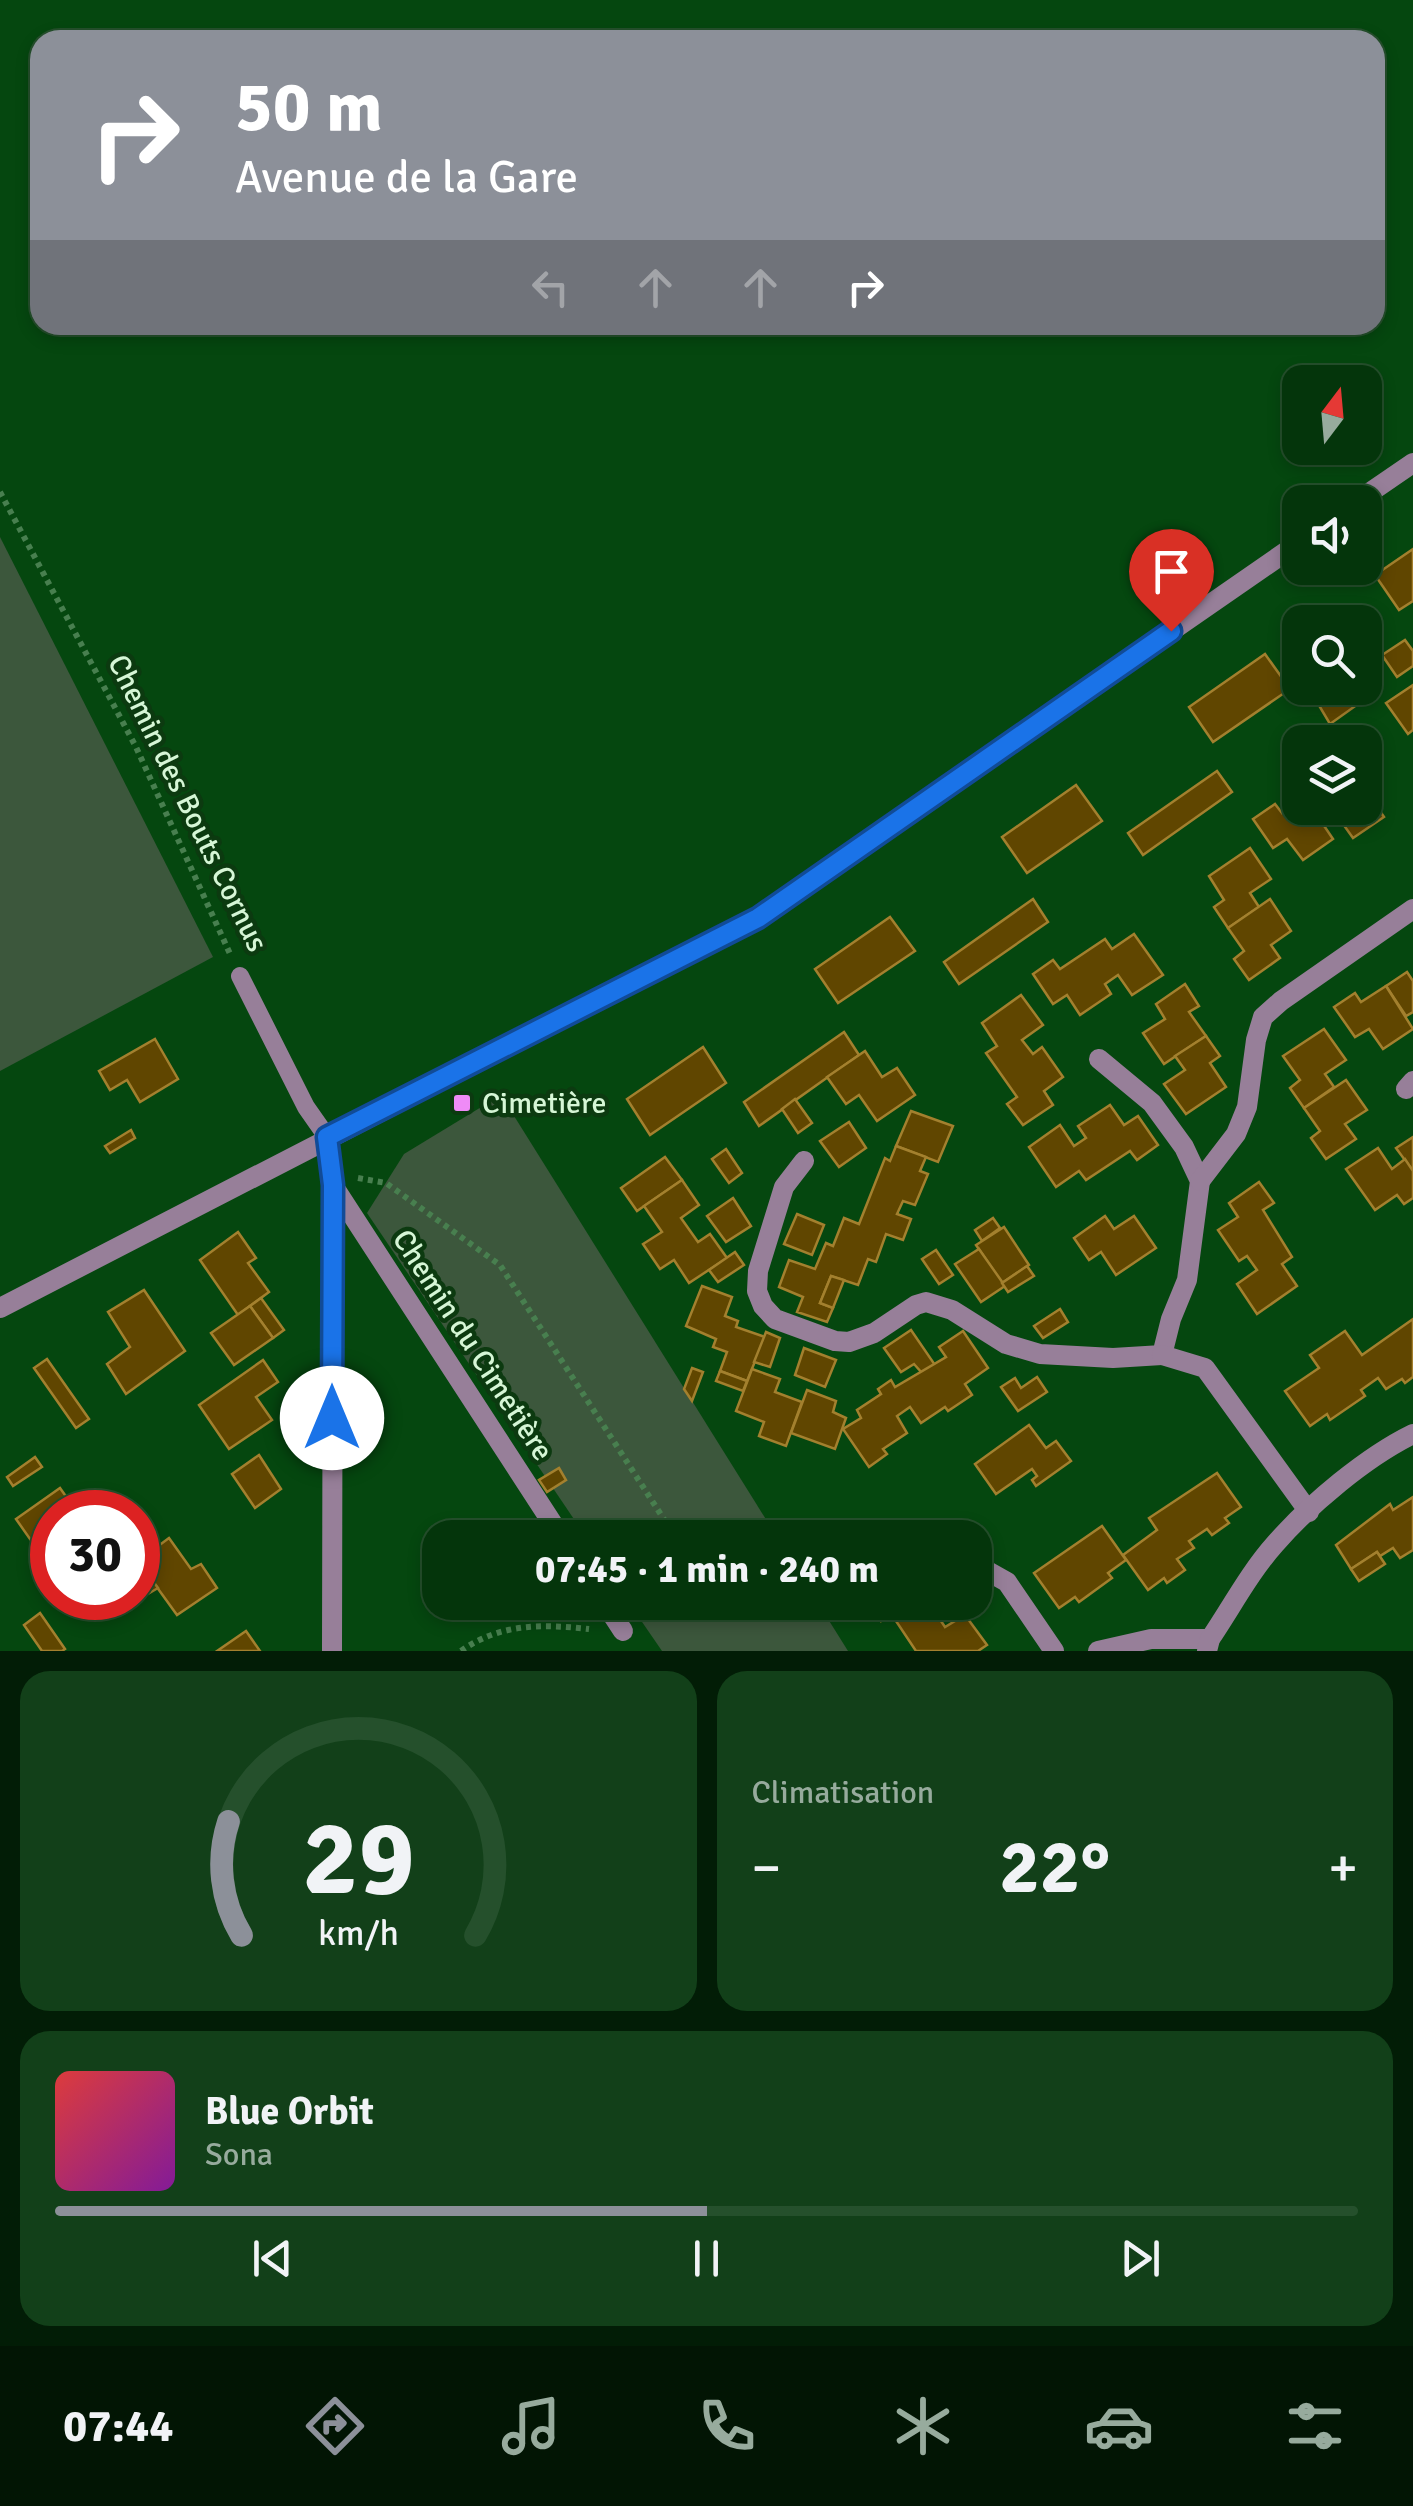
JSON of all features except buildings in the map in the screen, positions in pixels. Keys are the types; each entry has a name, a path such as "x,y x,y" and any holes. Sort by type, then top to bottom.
{"street":[{"path":"1382,485 1413,464"},
{"path":"0,1308 758,918 1282,554"},
{"path":"1162,1355 1187,1280 1200,1180 1236,1134 1247,1107 1256,1040 1264,1018 1280,1001 1413,910"},
{"path":"1099,1059 1152,1103 1184,1146 1200,1180"},
{"path":"327,1137 333,1180 332,1651"},
{"path":"804,1161 784,1187 758,1271 757,1291 763,1306 776,1319 849,1342 874,1334 926,1302 952,1310 1021,1350 1113,1358 1162,1355 1205,1368 1309,1512"},
{"name":"Chemin du Cimetière","path":"333,1180 550,1520"},
{"path":"1098,1651 1151,1638 1209,1645 1274,1544 1388,1446 1413,1434"},
{"path":"992,1574 1007,1582 1054,1651"},
{"path":"624,1620 632,1627"}],"lane":[{"name":"Chemin des Bouts Cornus","path":"240,976 306,1107 327,1137"}],"path":[{"name":"Chemin des Bouts Cornus","path":"0,492 136,746 240,976"},
{"path":"333,1180 386,1182 500,1265 664,1520"},
{"path":"632,1627 643,1620"},
{"path":"461,1651 478,1639 540,1624 591,1630"}],"green space":[{"path":"0,537 213,957 0,1071"},
{"path":"501,1095 766,1520 575,1520 367,1213 404,1154"},
{"path":"641,1620 829,1620 848,1651 662,1651"}],"place":[{"name":"Cimetière","path":"462,1103"}],"route":[{"path":"332,1418 333,1185 327,1137 758,918 1171,631"}]}
